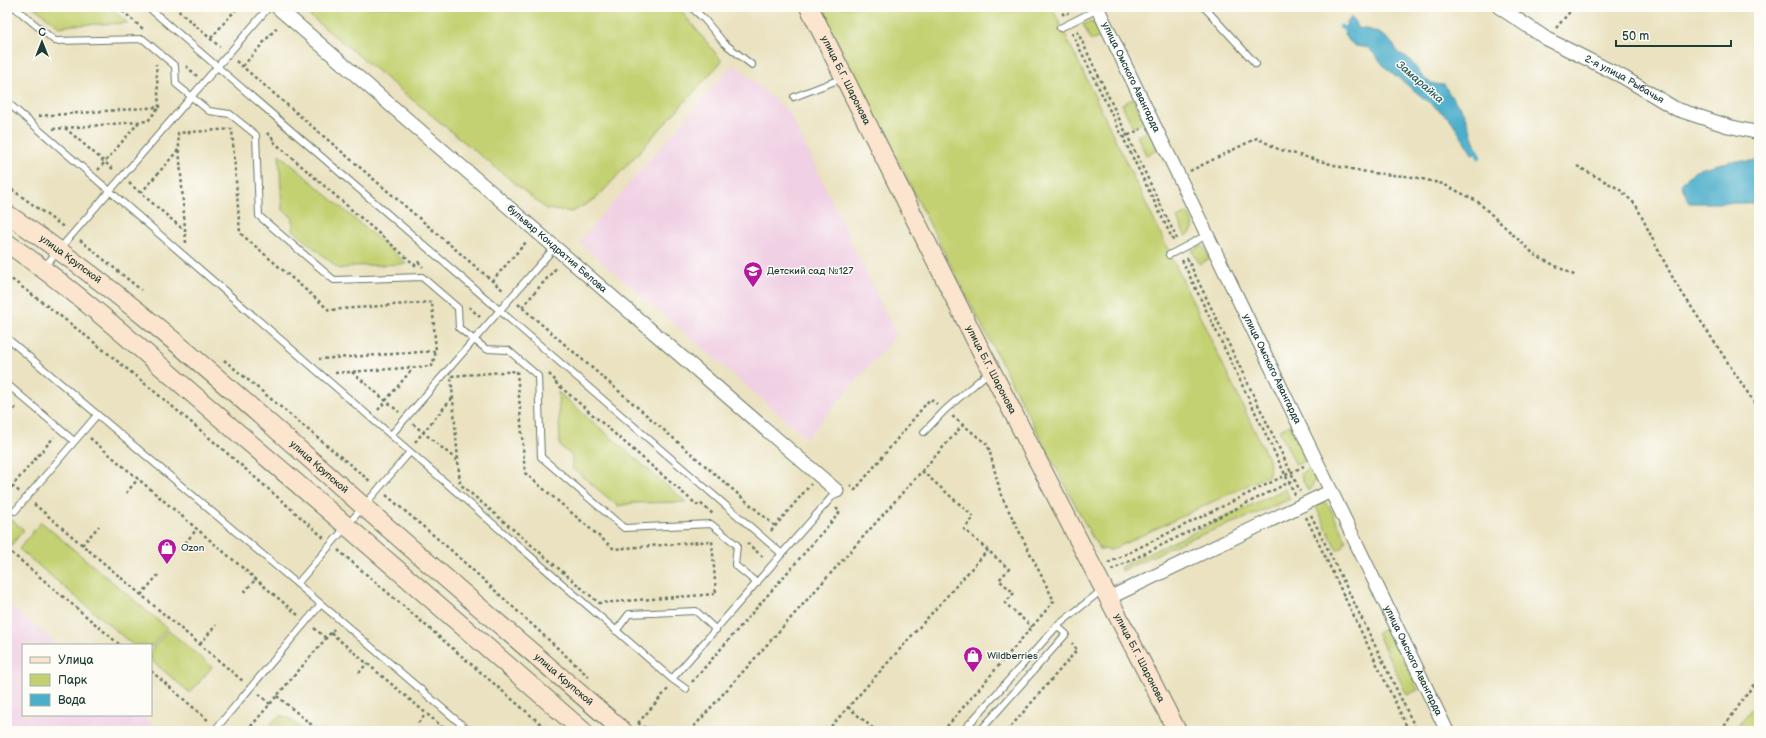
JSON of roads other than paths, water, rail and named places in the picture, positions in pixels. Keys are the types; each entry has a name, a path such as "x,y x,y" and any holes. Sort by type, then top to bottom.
{"main road":[{"name":"улица Б.Г. Шаронова","path":"809,7 992,370 1177,731"},
{"name":"улица Крупской","path":"7,214 59,249 151,322 241,397 364,506 631,724"},
{"path":"7,243 43,268 133,342 583,731"}],"street":[{"name":"бульвар Кондратия Белова","path":"277,7 551,251 837,491"},
{"name":"2-я улица Рыбачья","path":"1499,7 1547,39 1623,77 1676,109 1728,126 1759,133"},
{"name":"улица Омского Авангарда","path":"1098,8 1447,731"},
{"path":"1102,583 1303,504 1331,491"}],"lane":[{"path":"14,7 54,41 143,39 175,66 176,84 209,111 230,114 256,135 259,216 334,280 422,277 458,308 459,328 486,349 508,350 538,376 541,457 546,462 624,528 711,524 737,545 735,565 757,583"},
{"path":"148,7 782,554"},
{"path":"691,7 704,19 724,43 752,65"},
{"path":"1204,7 1256,64"},
{"path":"1060,28 1098,8"},
{"path":"43,268 267,10"},
{"path":"794,97 844,78"},
{"path":"7,102 672,680 686,689"},
{"path":"1169,255 1207,235"},
{"path":"391,435 551,251"},
{"path":"7,338 469,731"},
{"path":"924,432 945,410 992,370"},
{"path":"7,384 74,441"},
{"path":"15,511 97,415"},
{"path":"297,584 379,489 409,451"},
{"path":"672,680 837,491"},
{"path":"963,731 1057,626 1102,583"},
{"path":"215,729 321,604"},
{"path":"616,631 629,614 696,611 716,630"},
{"path":"980,731 1066,634 1057,626"}],"water":[{"path":"1351,17 1357,28 1363,28 1381,34 1387,38 1398,53 1409,59 1423,77 1431,83 1445,85 1448,92 1464,113 1478,152 1472,154 1451,120 1386,68 1369,48 1355,46 1348,40 1344,34 1346,25"},
{"path":"1730,161 1759,161 1759,203 1689,203 1681,184 1695,170"}],"waterway":[{"name":"Замарайка","path":"1341,27 1350,32"},
{"name":"Замарайка","path":"1475,147 1479,157"}],"place":[{"name":"Детский сад №127","path":"753,288"},
{"name":"Ozon","path":"167,565"},
{"name":"Wildberries","path":"973,673"}]}
